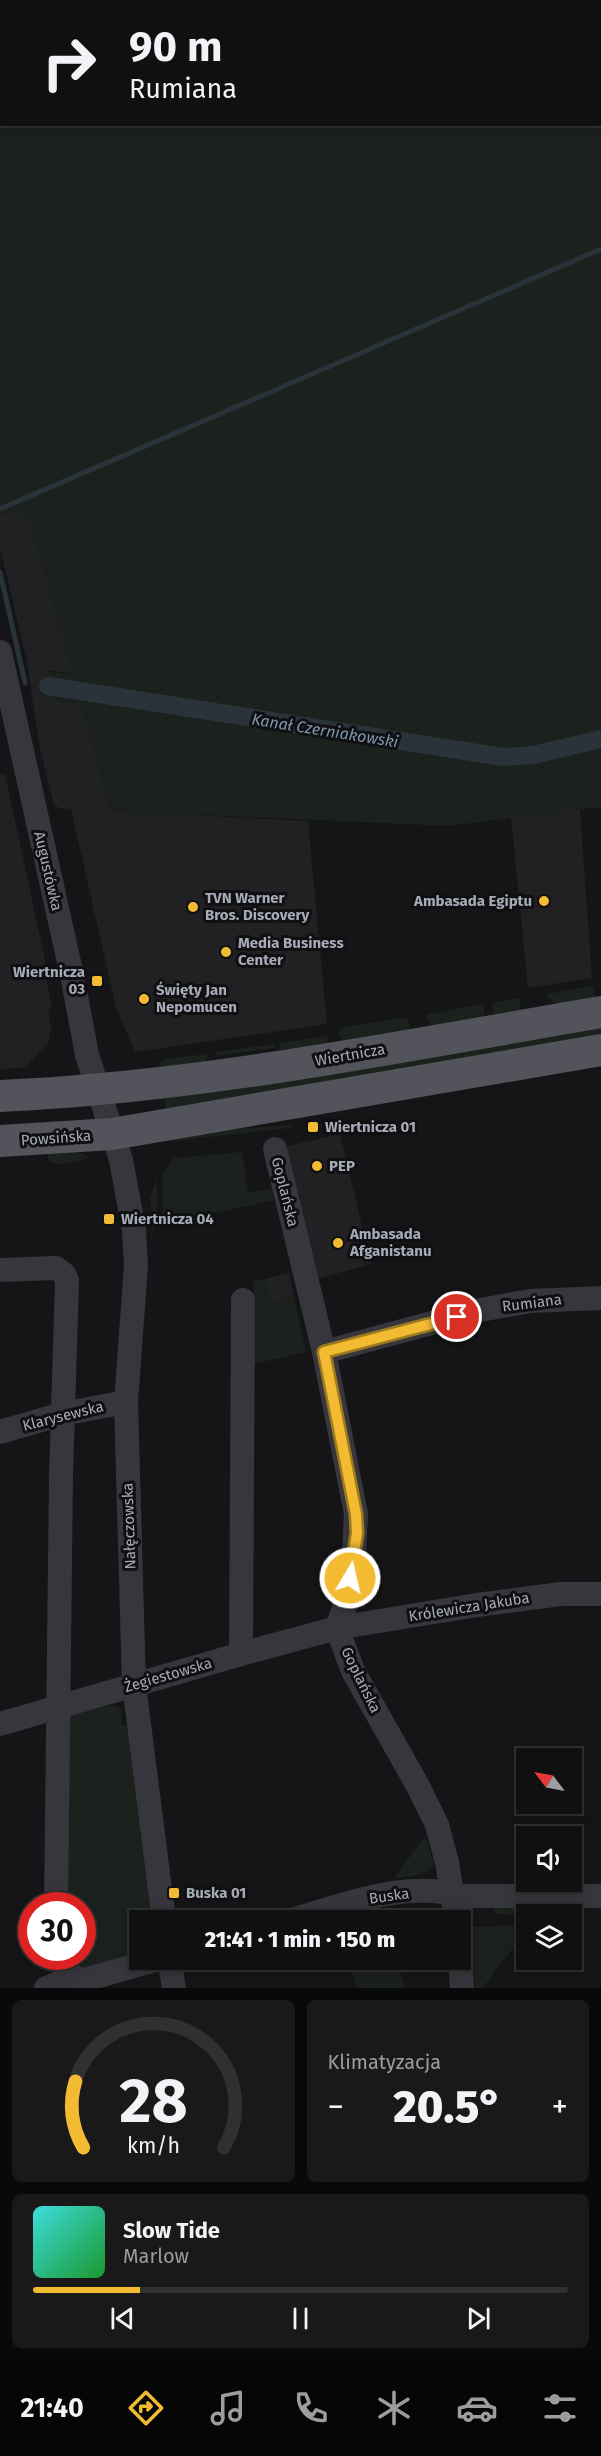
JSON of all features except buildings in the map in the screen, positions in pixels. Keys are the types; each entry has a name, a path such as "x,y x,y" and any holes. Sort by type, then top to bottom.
{"main road":[{"name":"Wiertnicza","path":"98,1089 258,1070 601,1012"},
{"path":"112,1134 601,1050"},
{"path":"0,1096 98,1089"},
{"name":"Powsińska","path":"0,1141 112,1134"}],"street":[{"name":"Augustówka","path":"0,652 73,980 87,1055 112,1134"},
{"name":"Nałęczowska","path":"112,1134 124,1172 136,1247 126,1402 134,1685 163,1910"},
{"name":"Goplańska","path":"275,1149 324,1352 356,1514 354,1555 346,1602 337,1628 353,1671 437,1826 447,1862 455,1910"},
{"path":"0,1270 56,1268 64,1274 67,1281 62,1414 56,1892"},
{"name":"Rumiana","path":"324,1352 480,1310 530,1301 601,1298"},
{"path":"241,1654 243,1300"},
{"name":"Klarysewska","path":"0,1432 62,1414 126,1402"},
{"name":"Królewicza Jakuba","path":"337,1628 561,1594 601,1594"},
{"name":"Żegiestowska","path":"0,1724 337,1628"},
{"name":"Buska","path":"325,1910 361,1899 428,1891 444,1891 462,1896 601,1896"},
{"path":"66,1970 73,1977 84,1980 129,1967"},
{"path":"171,1970 174,1988"},
{"path":"461,1970 462,1988"},
{"path":"46,1988 73,1977"}],"shaded area":[{"path":"0,126 601,126 601,807 448,826 111,811 82,705 53,700 47,695 43,671 72,674 29,517 15,512 0,515"},
{"path":"15,512 29,516 73,674 49,670 53,700 82,705 111,811 308,821 327,1024 135,1052 116,1008 71,809 54,805 40,748 26,657 0,548 0,515"},
{"path":"5,774 45,960 45,973 52,1008 48,1009 51,1030 48,1043 25,1067 0,1070 0,775"},
{"path":"580,809 592,978 528,988 511,818"},
{"path":"593,986 595,996 593,999 573,1003 555,1003 547,994"},
{"path":"519,998 521,1009 518,1012 496,1016 494,1014 492,1003"},
{"path":"484,1003 484,1018 430,1027 426,1015"},
{"path":"408,1018 410,1027 406,1032 344,1043 338,1031 342,1027"},
{"path":"601,1025 601,1036 167,1112 164,1095"},
{"path":"328,1036 328,1044 280,1053 279,1043"},
{"path":"275,1044 275,1048 217,1056 217,1052"},
{"path":"206,1054 207,1063 160,1069 159,1064 164,1059"},
{"path":"291,1125 291,1128 173,1141 172,1138 234,1129"},
{"path":"340,1134 371,1264 317,1279 284,1147"},
{"path":"75,1151 91,1158 63,1164 52,1163 48,1160 48,1153"},
{"path":"242,1152 248,1192 272,1189 274,1200 160,1225 163,1208 162,1175 173,1158"},
{"path":"157,1178 157,1207 150,1248 152,1226 150,1199"},
{"path":"289,1273 294,1297 270,1303 265,1279"},
{"path":"265,1279 270,1303 294,1297 306,1352 254,1364 254,1281"},
{"path":"113,1705 121,1709 122,1725 129,1727 154,1910 129,1910 129,1960 96,1966 96,1892 65,1892 64,1722 71,1715"},
{"path":"425,1836 434,1864 431,1869 422,1874 394,1878"},
{"path":"493,1907 516,1908 516,1914 495,1914"},
{"path":"516,1925 516,1946 483,1988 475,1988 471,1948 473,1927"},
{"path":"351,1970 400,1970 405,1988 357,1988"}],"waterway":[{"path":"0,509 601,249"},
{"path":"0,572 25,683"},
{"name":"Kanał Czerniakowski","path":"48,686 503,757 533,755 601,739"}],"place":[{"name":"Ambasada Egiptu","path":"544,901"},
{"name":"TVN Warner Bros. Discovery","path":"193,907"},
{"name":"Media Business Center","path":"226,952"},
{"name":"Wiertnicza 03","path":"97,981"},
{"name":"Święty Jan Nepomucen","path":"144,999"},
{"name":"Wiertnicza 01","path":"313,1127"},
{"name":"PEP","path":"317,1166"},
{"name":"Wiertnicza 04","path":"109,1219"},
{"name":"Ambasada Afganistanu","path":"338,1243"},
{"name":"Buska 01","path":"174,1893"}],"route":[{"path":"350,1578 357,1533 356,1514 324,1352 457,1317"}]}
